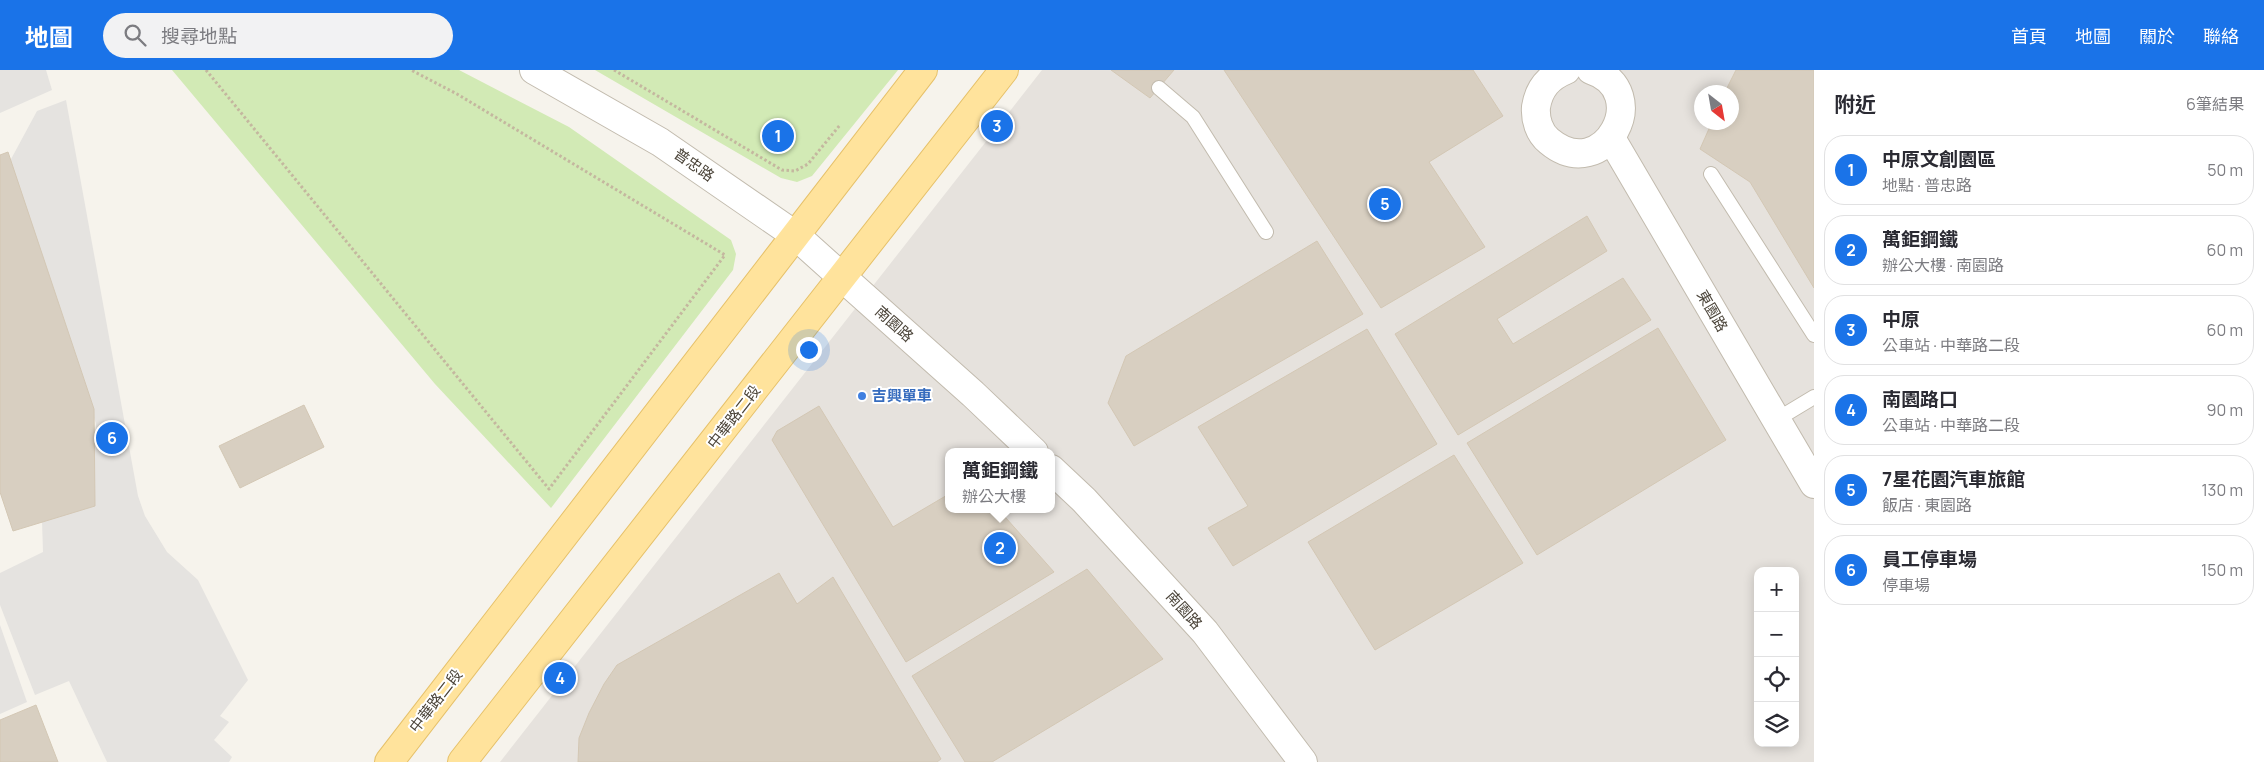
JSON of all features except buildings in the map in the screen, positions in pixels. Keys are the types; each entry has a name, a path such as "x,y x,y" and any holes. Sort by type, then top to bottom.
{"main road":[{"name":"中華路二段","path":"389,762 923,70"},
{"name":"中華路二段","path":"462,762 843,278 1004,70"}],"street":[{"name":"普忠路","path":"534,70 660,142 795,235 843,278"},
{"path":"1566,70 1554,75 1544,85 1538,97 1536,112 1538,126 1546,138 1557,148 1571,153 1585,153 1599,148 1611,138 1620,120 1620,100 1615,88 1606,78 1591,70"},
{"name":"東園路","path":"1611,138 1814,484"},
{"name":"南園路","path":"843,278 974,394 1030,448"},
{"name":"南園路","path":"1055,473 1084,500 1205,632 1303,762"}],"lane":[{"path":"1158,88 1193,118 1266,232"},
{"path":"1711,174 1814,335"},
{"path":"1776,420 1814,397"}],"path":[{"path":"206,70 549,489 725,255 457,94 411,70"},
{"path":"614,70 782,170 796,172 808,164 844,121"}],"shaded area":[{"path":"0,70 46,70 52,90 0,113"},
{"path":"1042,70 1814,70 1814,762 500,762"},
{"path":"66,100 138,496 145,516 167,552 198,580 248,680 220,716 229,722 214,740 232,757 229,762 107,762 69,681 35,695 0,605 0,573 43,552 42,521 93,502 96,424 10,161 37,111"},
{"path":"0,625 27,702 0,714"}],"green space":[{"path":"172,70 459,70 569,127 731,240 736,254 733,270 551,508 435,384"},
{"path":"595,70 898,70 812,176 797,182 781,178"}],"place":[{"name":"中原","path":"997,126"},
{"name":"中原文創園區","path":"778,136"},
{"name":"7星花園汽車旅館","path":"1385,204"},
{"name":"吉興單車","path":"862,396"},
{"name":"員工停車場","path":"112,438"},
{"name":"萬鉅鋼鐵","path":"1000,548"},
{"name":"南園路口","path":"560,678"}]}
